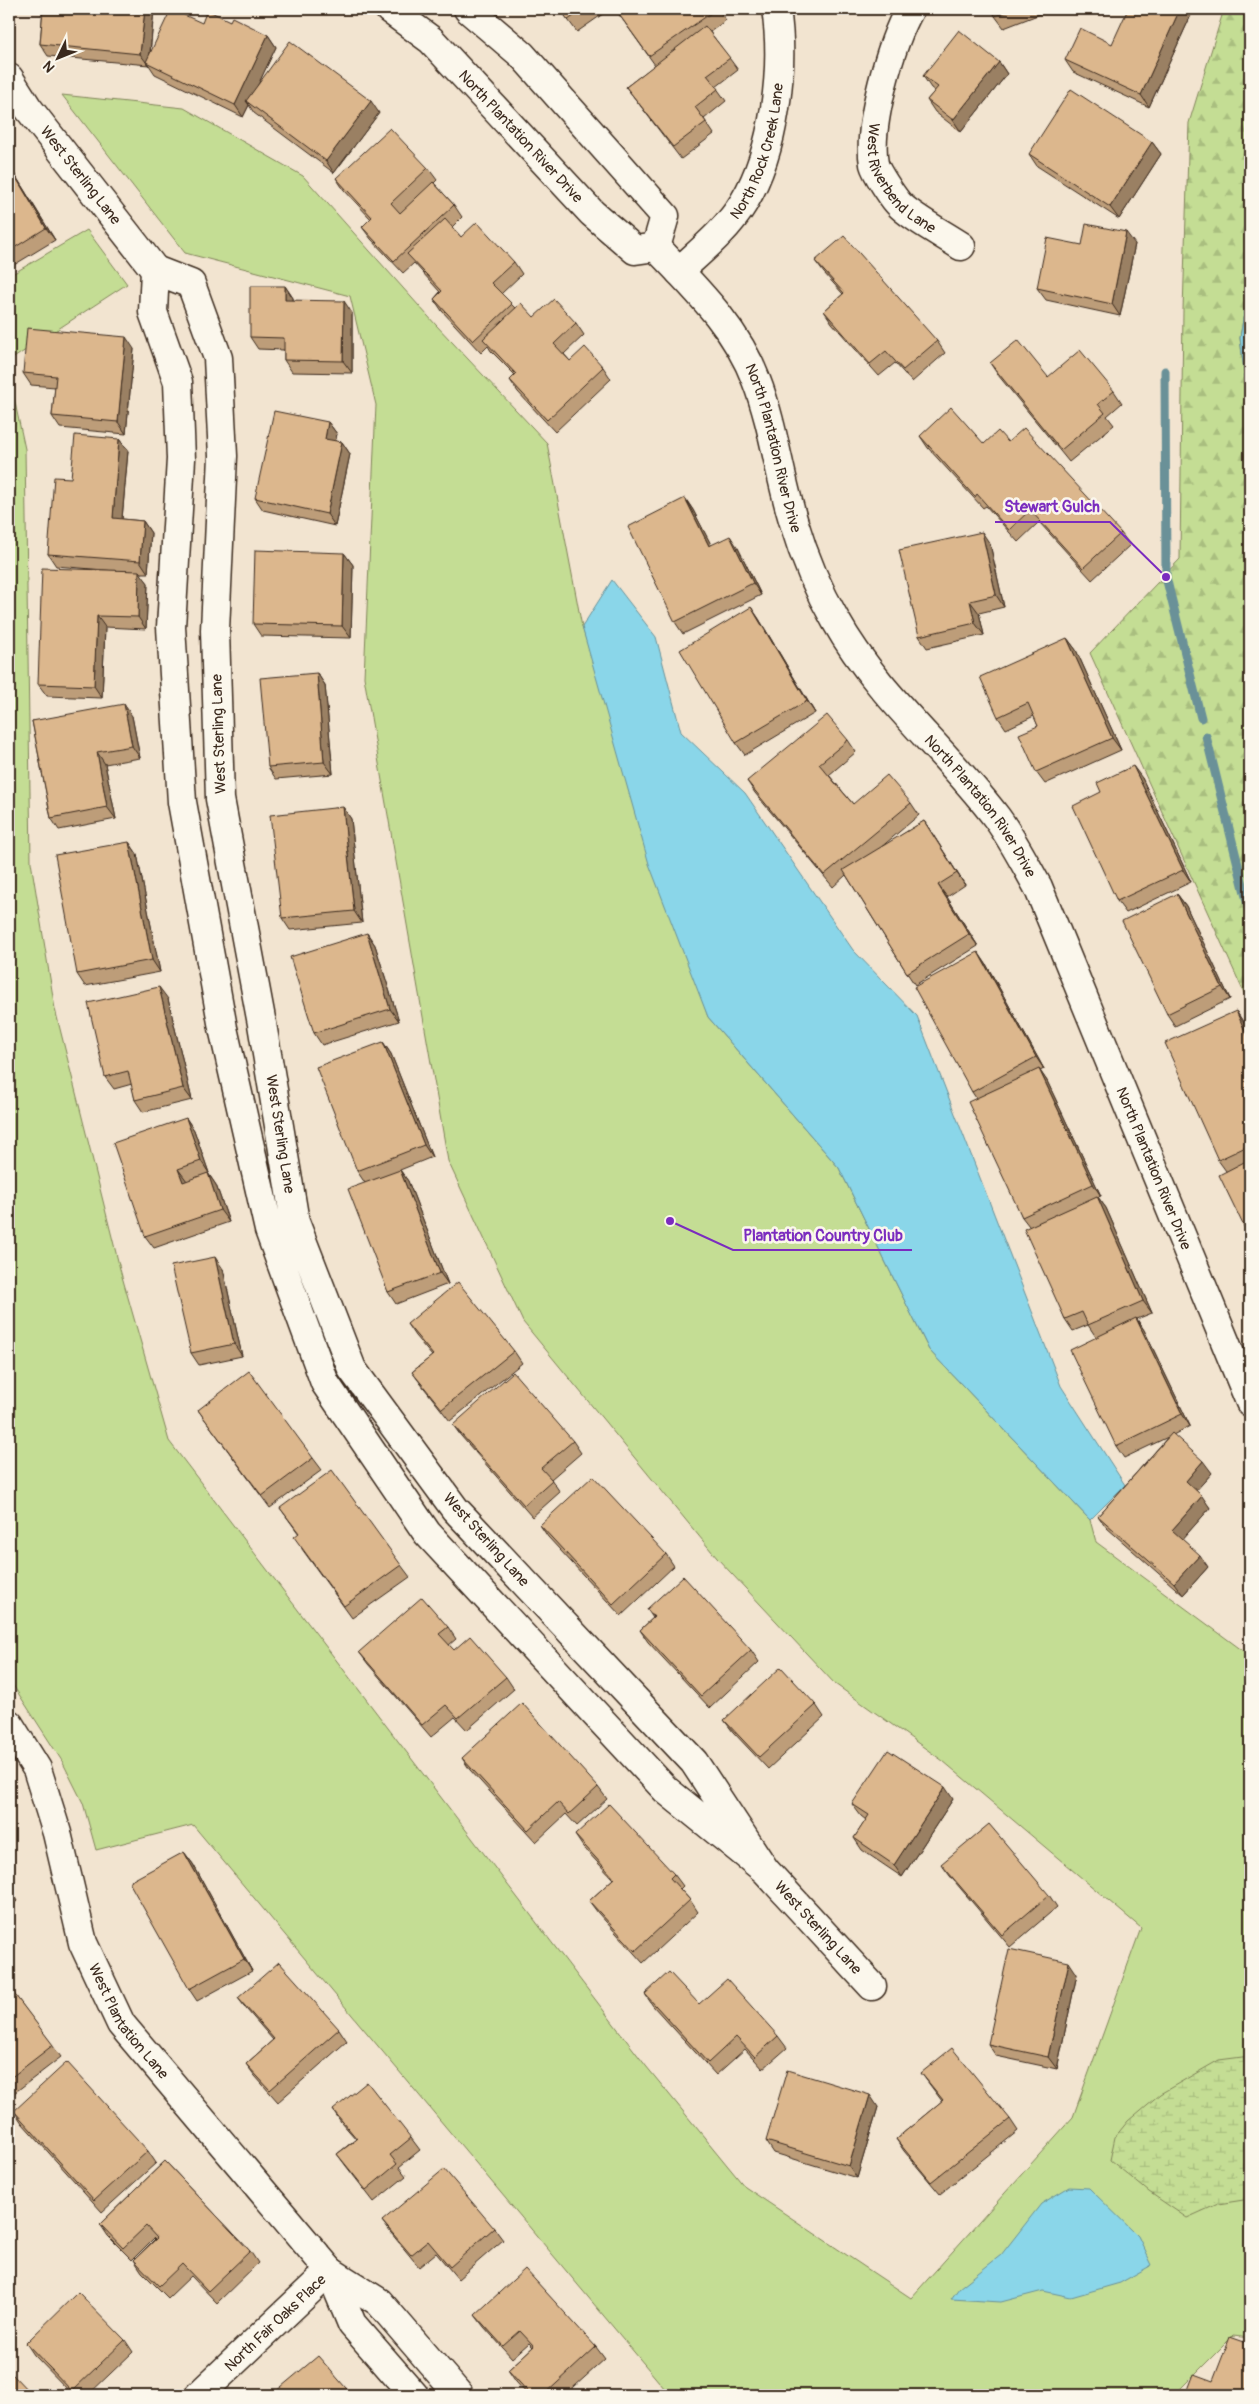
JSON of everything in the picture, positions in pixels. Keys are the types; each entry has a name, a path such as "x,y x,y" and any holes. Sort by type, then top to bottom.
{"street":[{"name":"North Plantation River Drive","path":"389,9 431,40 592,212 635,250 656,247 721,318 741,347 756,380 794,523 805,557 836,622 855,652 898,707 997,819 1038,887 1250,1402"},
{"path":"468,9 522,55 665,216 656,247"},
{"name":"North Rock Creek Lane","path":"679,271 723,230 744,202 759,170 770,131 776,93 778,55 776,9"},
{"name":"West Riverbend Lane","path":"910,9 902,23 876,107 873,136 874,166 898,204 961,246"},
{"name":"West Sterling Lane","path":"9,78 28,108 155,270 191,284 218,358 223,456 215,630 220,799 262,1024 295,1222 352,1369 454,1510 694,1762 765,1870"},
{"name":"West Sterling Lane","path":"155,270 154,312 178,382 181,459 171,628 182,802 223,1028 269,1230 325,1383 426,1533 666,1790 765,1870 872,1986"},
{"name":"West Plantation Lane","path":"9,1724 37,1770 57,1834 82,1943 121,2024 330,2271 352,2324 414,2395"},
{"name":"West Plantation Lane","path":"330,2271 380,2302 459,2395"},
{"name":"North Fair Oaks Place","path":"199,2395 330,2271"}],"green space":[{"path":"1224,9 1250,9 1250,276 1240,338 1250,418 1250,1006 1090,653 1180,559 1183,310 1189,123"},
{"path":"62,95 184,108 303,176 436,325 547,443 582,627 708,1017 839,1168 929,1350 1090,1520 1096,1542 1250,1656 1250,2338 1233,2336 1174,2395 670,2395 193,1825 96,1850 83,1803 62,1761 9,1679 9,375 25,449 31,862 55,1009 121,1273 169,1441 646,2066 745,2187 911,2298 1073,2117 1141,1928 943,1761 835,1684 717,1558 523,1322 448,1161 364,677 376,405 350,296 185,253"},
{"path":"87,230 127,284 9,361 9,276"},
{"path":"1250,2056 1250,2199 1218,2204 1187,2218 1149,2192 1110,2160 1115,2137 1128,2121 1160,2094 1219,2060"}],"water":[{"path":"1250,276 1250,418 1240,338"},
{"path":"612,580 656,637 681,732 745,793 853,950 917,1016 1061,1386 1125,1485 1090,1520 929,1350 839,1168 708,1017 649,864 582,627"},
{"path":"1069,2187 1089,2188 1138,2236 1152,2265 1120,2283 1071,2297 1043,2291 1001,2302 951,2299 959,2288 1001,2255 1041,2204"}],"building":[{"path":"43,9 145,9 140,54 40,44"},
{"path":"171,9 202,23 207,10 230,21 232,17 268,35 235,105 146,62"},
{"path":"560,9 584,9 568,20"},
{"path":"615,9 717,9 649,56"},
{"path":"992,9 1014,9 995,16"},
{"path":"1128,9 1180,9 1141,95 1065,60 1080,28 1112,44"},
{"path":"705,26 730,58 707,75 718,89 695,107 706,122 673,147 626,87"},
{"path":"959,30 999,62 953,120 927,100 938,87 923,76"},
{"path":"290,41 371,101 326,161 246,101"},
{"path":"1071,89 1152,142 1110,207 1029,154"},
{"path":"390,128 428,168 391,203 400,213 433,182 454,205 394,261 362,227 372,217 336,178"},
{"path":"9,166 46,228 9,251"},
{"path":"445,219 461,237 477,222 514,262 491,283 512,304 473,341 434,299 442,291 407,254"},
{"path":"1086,224 1126,232 1112,304 1037,288 1047,238 1082,245"},
{"path":"844,236 937,341 903,370 886,351 870,364 824,311 844,293 815,261"},
{"path":"250,286 285,286 285,300 344,301 343,361 284,360 284,338 250,337"},
{"path":"554,299 576,323 554,344 570,361 585,347 603,367 547,420 510,380 516,374 483,339 521,303 534,317"},
{"path":"27,328 126,337 118,422 52,416 56,376 23,373"},
{"path":"1018,340 1048,377 1080,350 1114,391 1098,404 1105,413 1061,450 990,363"},
{"path":"951,407 984,444 998,431 1008,442 1024,428 1121,533 1083,568 1030,510 1009,530 977,494 975,497 920,436"},
{"path":"274,411 328,422 325,439 342,442 327,514 255,498"},
{"path":"75,435 119,439 113,518 143,521 140,561 48,554 54,477 71,478"},
{"path":"685,498 709,546 730,536 753,583 675,622 628,527"},
{"path":"982,532 996,595 970,601 975,623 919,636 899,550"},
{"path":"255,550 344,553 342,626 253,624"},
{"path":"42,568 139,571 138,617 97,616 94,686 38,684"},
{"path":"751,607 807,701 736,743 680,650"},
{"path":"1067,638 1112,738 1036,772 1019,734 1038,726 1028,703 998,717 980,677"},
{"path":"317,673 324,762 268,767 260,678"},
{"path":"124,704 132,746 97,752 107,807 51,818 32,721"},
{"path":"827,715 848,740 819,764 853,804 887,775 911,803 824,875 747,781"},
{"path":"1133,766 1183,870 1117,901 1073,806 1101,792 1097,783"},
{"path":"343,807 354,911 282,918 270,815"},
{"path":"924,821 957,873 938,885 969,934 907,973 843,870"},
{"path":"129,842 152,960 77,974 55,855"},
{"path":"1177,894 1222,987 1167,1014 1122,921"},
{"path":"367,933 390,1009 314,1033 290,957"},
{"path":"978,952 1036,1057 972,1092 914,987"},
{"path":"159,987 183,1088 135,1100 128,1071 105,1077 88,1003"},
{"path":"1236,1011 1250,1042 1250,1145 1218,1160 1165,1043"},
{"path":"383,1042 424,1145 357,1171 316,1067"},
{"path":"1039,1069 1093,1184 1022,1217 968,1102"},
{"path":"186,1118 201,1161 178,1169 183,1182 208,1173 220,1210 145,1236 113,1143"},
{"path":"1250,1159 1250,1239 1219,1175"},
{"path":"400,1170 440,1273 388,1292 348,1189"},
{"path":"1097,1196 1143,1301 1088,1325 1082,1312 1065,1319 1024,1229"},
{"path":"215,1257 234,1344 191,1353 171,1266"},
{"path":"458,1282 514,1351 442,1409 412,1372 433,1355 407,1324"},
{"path":"1136,1318 1182,1414 1116,1446 1070,1350"},
{"path":"249,1371 313,1458 262,1496 198,1410"},
{"path":"513,1372 573,1441 541,1468 552,1480 524,1505 453,1425"},
{"path":"1172,1433 1203,1461 1186,1481 1202,1496 1172,1530 1200,1555 1174,1583 1098,1516"},
{"path":"332,1470 401,1565 344,1606 294,1537 299,1533 280,1508"},
{"path":"593,1476 666,1554 613,1604 540,1525"},
{"path":"683,1576 751,1650 701,1696 640,1630 654,1617 647,1609"},
{"path":"422,1597 448,1627 439,1634 454,1650 470,1636 506,1677 458,1718 446,1705 422,1725 359,1652"},
{"path":"781,1667 816,1705 759,1757 724,1720"},
{"path":"522,1703 598,1787 569,1814 558,1802 528,1830 462,1758"},
{"path":"888,1750 945,1787 894,1865 854,1838 869,1815 852,1804"},
{"path":"609,1804 674,1874 670,1878 690,1900 635,1951 589,1901 614,1878 575,1835"},
{"path":"989,1824 1049,1895 1002,1935 941,1864"},
{"path":"184,1852 244,1959 189,1989 129,1882"},
{"path":"1009,1949 1069,1962 1048,2057 988,2044"},
{"path":"279,1962 339,2029 270,2090 246,2064 274,2039 238,1998"},
{"path":"669,1972 699,2004 727,1979 778,2036 755,2057 736,2037 708,2063 645,1994"},
{"path":"9,1987 53,2045 9,2079"},
{"path":"952,2048 1010,2119 931,2182 896,2139 943,2100 921,2073"},
{"path":"67,2062 148,2151 94,2200 14,2111"},
{"path":"787,2070 870,2095 849,2166 766,2141"},
{"path":"367,2082 411,2138 390,2155 397,2164 366,2190 337,2154 357,2139 333,2110"},
{"path":"165,2161 250,2251 208,2291 182,2264 159,2286 134,2260 157,2238 146,2226 123,2248 100,2224"},
{"path":"444,2169 494,2228 450,2267 428,2241 411,2255 382,2221"},
{"path":"525,2269 596,2347 544,2395 531,2395 508,2370 534,2346 520,2331 503,2346 475,2315"},
{"path":"78,2292 125,2340 72,2391 26,2343"},
{"path":"1230,2337 1250,2344 1250,2395 1186,2395 1194,2374 1213,2381"},
{"path":"318,2356 352,2395 278,2395 275,2392"},
{"path":"12,2374 32,2395 9,2395 9,2377"}],"waterway":[{"path":"1165,371 1166,577 1201,718"},
{"path":"1206,736 1250,913"}],"place":[{"name":"Stewart Gulch","path":"1166,577"},
{"name":"Plantation Country Club","path":"670,1221"}]}
